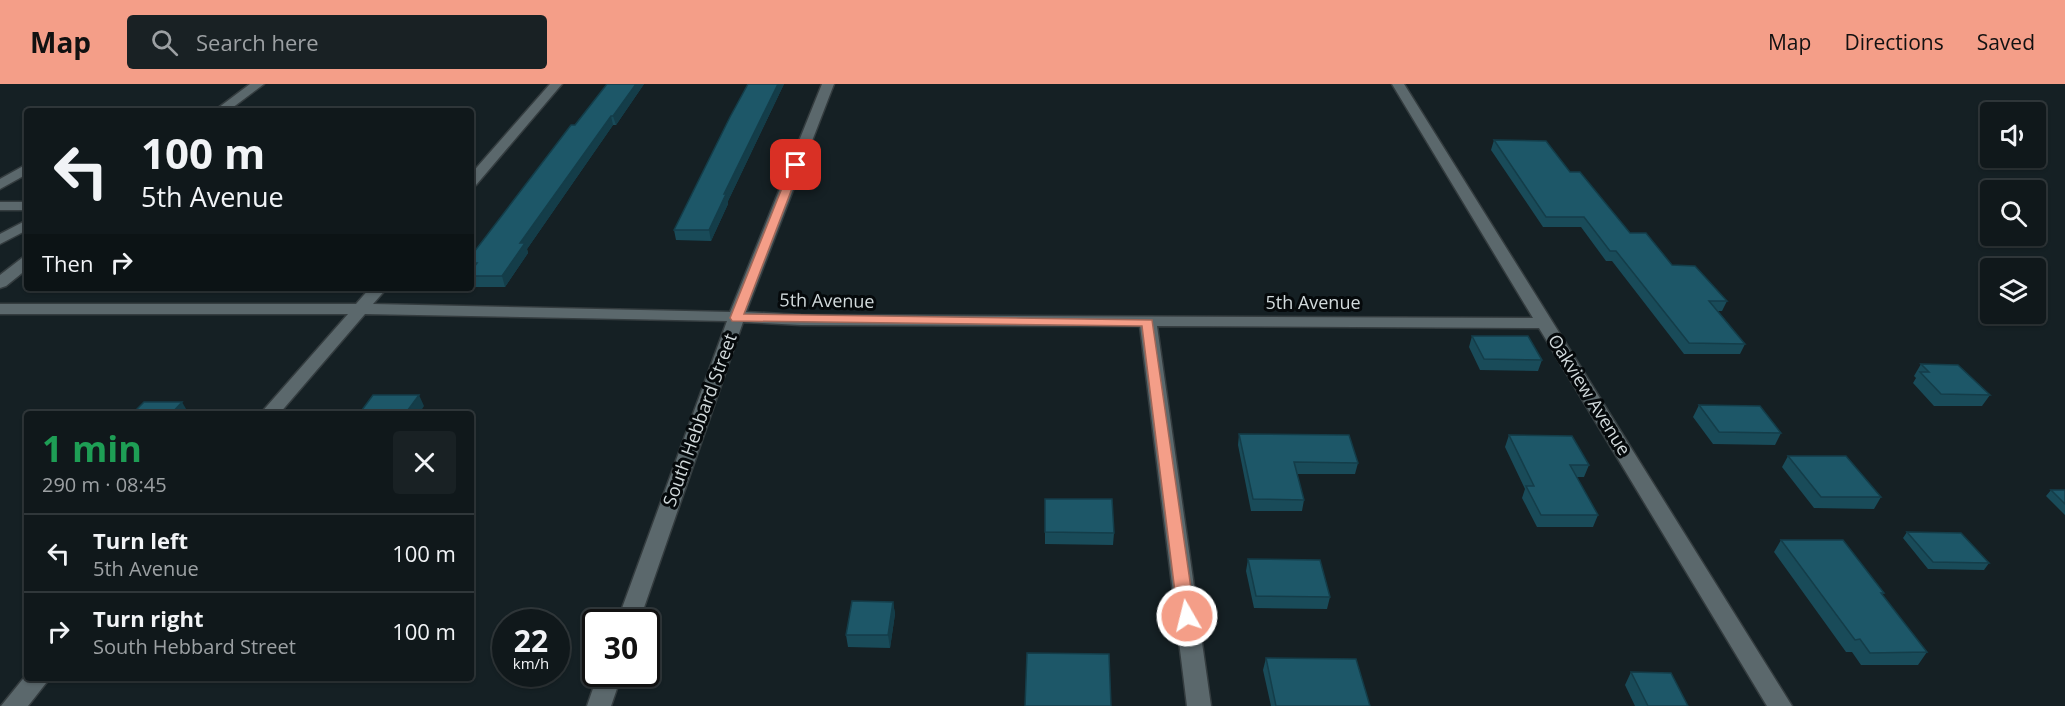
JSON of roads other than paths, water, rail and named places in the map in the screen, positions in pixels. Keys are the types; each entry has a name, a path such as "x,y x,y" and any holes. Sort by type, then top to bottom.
{"street":[{"path":"224,108 258,84"},
{"path":"474,179 556,84"},
{"name":"South Hebbard Street","path":"633,609 736,318 828,84"},
{"name":"Oakview Avenue","path":"1398,84 1780,706"},
{"path":"0,185 24,170"},
{"path":"0,206 24,206"},
{"path":"0,240 24,226"},
{"path":"2,281 24,263"},
{"path":"272,411 376,291"},
{"name":"5th Avenue","path":"0,309 361,309 665,314 736,318 1545,323"},
{"path":"1148,322 1199,706"},
{"path":"13,706 35,681"},
{"path":"598,706 605,687"}]}
